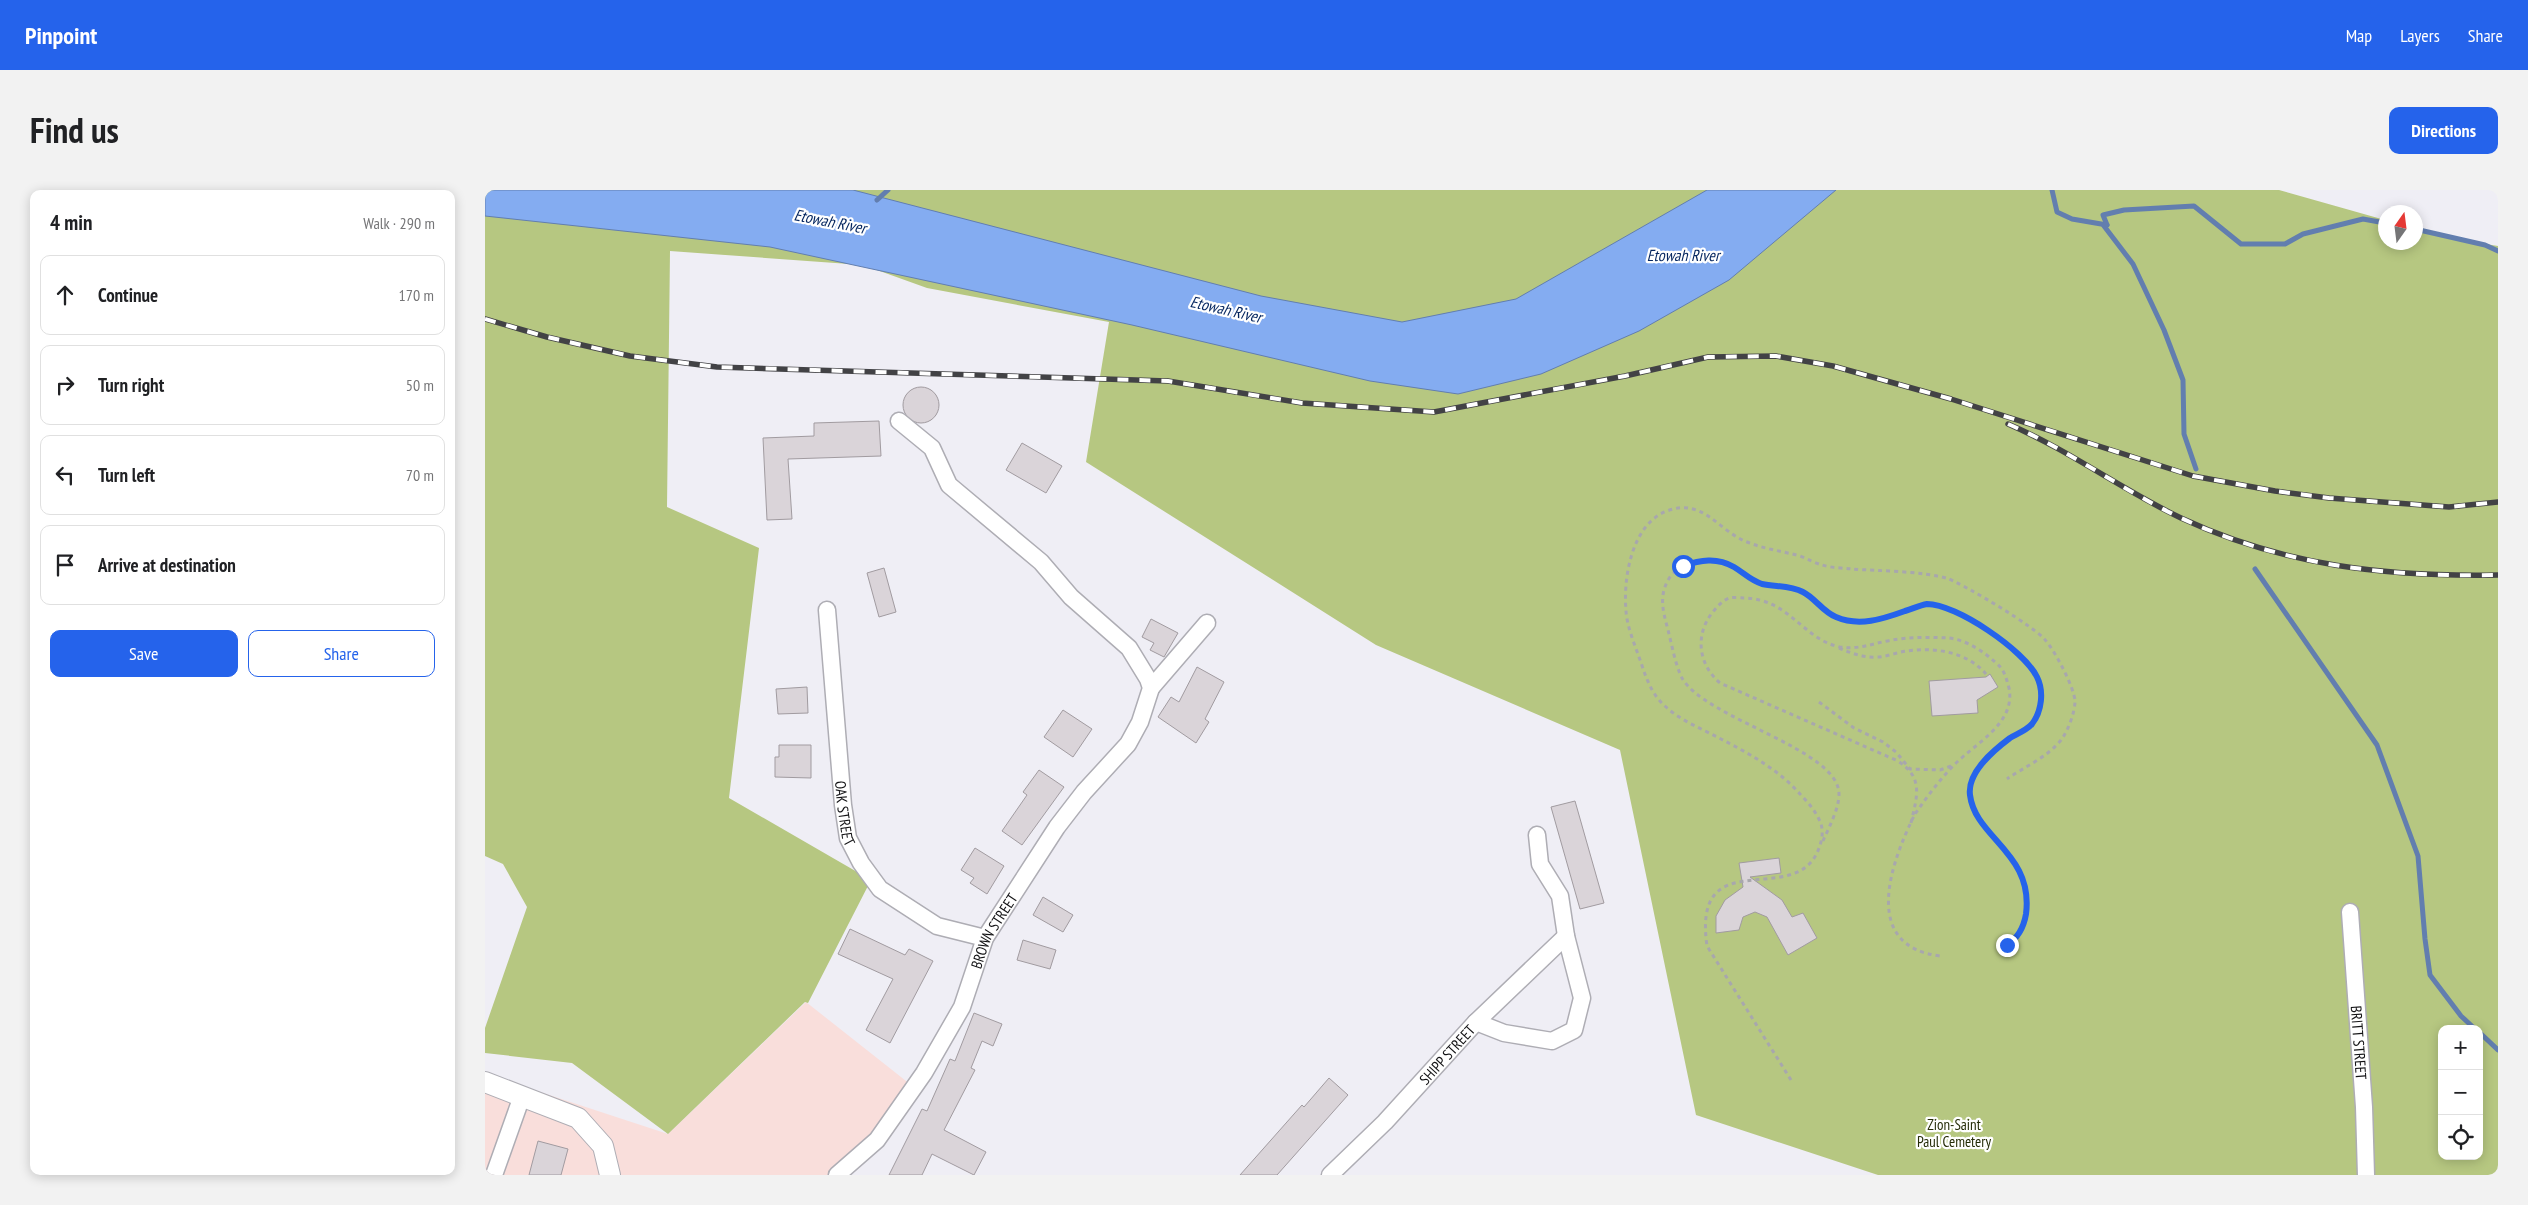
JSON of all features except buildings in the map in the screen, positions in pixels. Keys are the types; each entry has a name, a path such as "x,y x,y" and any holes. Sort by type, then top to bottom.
{"main road":[{"path":"485,1082 578,1118 603,1146 610,1175"}],"street":[{"path":"899,422 932,448 949,485 1041,562 1071,596 1129,648 1148,679 1151,688"},
{"name":"OAK STREET","path":"827,610 843,805 848,838 861,863 879,889 937,926 985,938"},
{"path":"1151,688 1207,623"},
{"name":"BROWN STREET","path":"837,1175 877,1140 942,1045 962,1007 985,938 1057,827 1083,792 1128,744 1140,722 1151,688"},
{"path":"1476,1022 1504,1033 1552,1041 1574,1030 1582,998 1566,936 1560,896 1540,864 1537,835"},
{"name":"BRITT STREET","path":"2350,912 2364,1107 2366,1175"},
{"name":"SHIPP STREET","path":"1331,1175 1385,1122 1476,1022 1566,936"},
{"path":"494,1175 522,1096"}],"path":[{"path":"1822,844 1821,824 1811,806 1789,781 1753,756 1673,714 1657,698 1648,683 1633,640 1626,611 1628,575 1640,531 1654,518 1668,510 1687,507 1705,512 1742,541 1802,557 1825,566 1948,579 2022,622 2046,640 2063,669 2075,699 2071,719 2063,739 2049,753 2007,780"},
{"path":"1791,1080 1707,946 1704,926 1707,909 1715,896 1725,887 1735,882 1781,878 1800,872 1813,862 1822,844 1837,803 1839,795 1837,782 1807,754 1743,722 1695,692 1683,679 1661,600 1670,577 1683,566 1701,560 1721,561 1734,567 1749,579 1803,592 1835,617 1856,622 1879,620 1925,604 1939,605 1955,612 2003,642 2026,661 2037,677 2042,693 2039,708 2032,724 2008,740 1981,764 1972,780 1970,794 1976,814 2011,856 2023,878 2025,887 2027,903 2024,924 2014,941 1995,948"},
{"path":"1954,765 1940,770 1910,769 1898,761 1720,683 1713,676 1704,661 1700,642 1703,629 1717,606 1730,598 1755,598 1780,608 1810,632 1834,646 1853,654 1876,657 1907,651 1950,652 1979,665 1986,674"},
{"path":"1834,646 1857,648 1893,640 1950,638 1971,645 2002,668 2010,696 2004,718 1996,728 1954,765 1931,791 1903,838 1889,882 1887,898 1889,919 1904,942 1913,950 1940,956"},
{"path":"1819,702 1854,728 1883,742 1896,752 1910,769 1916,783 1917,797 1911,823"}],"shaded area":[{"path":"806,1002 920,1092 846,1175 485,1175 485,1074 668,1134"}],"green space":[{"name":"Zion-Saint Paul Cemetery","path":"485,190 2279,190 2378,218 2378,250 2423,250 2423,230 2449,238 2498,246 2498,1175 1878,1175 1696,1115 1620,750 1376,645 1086,462 1109,322 927,288 863,265 670,251 667,507 759,548 729,798 871,880 808,1003 805,1002 668,1134 572,1063 485,1053 485,1028 527,907 503,864 485,856"}],"water":[{"name":"Etowah River","path":"485,190 853,190 1261,296 1402,322 1516,299 1707,190 1836,190 1729,280 1639,331 1541,374 1458,394 1370,381 1132,325 770,247 485,216"}],"waterway":[{"path":"877,200 888,190"},
{"path":"2052,190 2057,212 2072,219 2107,225"},
{"path":"2196,469 2184,434 2183,380 2164,330 2133,264 2104,226 2107,225 2103,215 2124,210 2194,206 2241,244 2285,244 2303,234 2363,219 2378,222"},
{"path":"2423,231 2485,245 2498,251"},
{"path":"2255,569 2377,745 2418,856 2430,975 2461,1016 2471,1025"},
{"path":"2483,1036 2498,1050"}],"railway":[{"path":"485,319 547,337 630,356 717,367 1168,381 1302,403 1434,412 1625,376 1708,357 1776,356 1833,366 1951,399 2193,476 2275,491 2329,498 2449,507 2498,502"},
{"path":"2008,424 2031,434 2181,518 2258,547 2297,558 2376,570 2416,574 2498,575"}],"route":[{"path":"1683,566 1701,560 1721,561 1734,567 1749,579 1763,584 1785,586 1803,592 1835,617 1856,622 1879,620 1925,604 1939,605 1955,612 2003,642 2026,661 2037,677 2042,693 2039,708 2032,724 2008,740 1981,764 1972,780 1970,794 1976,814 2011,856 2023,878 2027,903 2024,924 2014,941 2007,945"}]}
